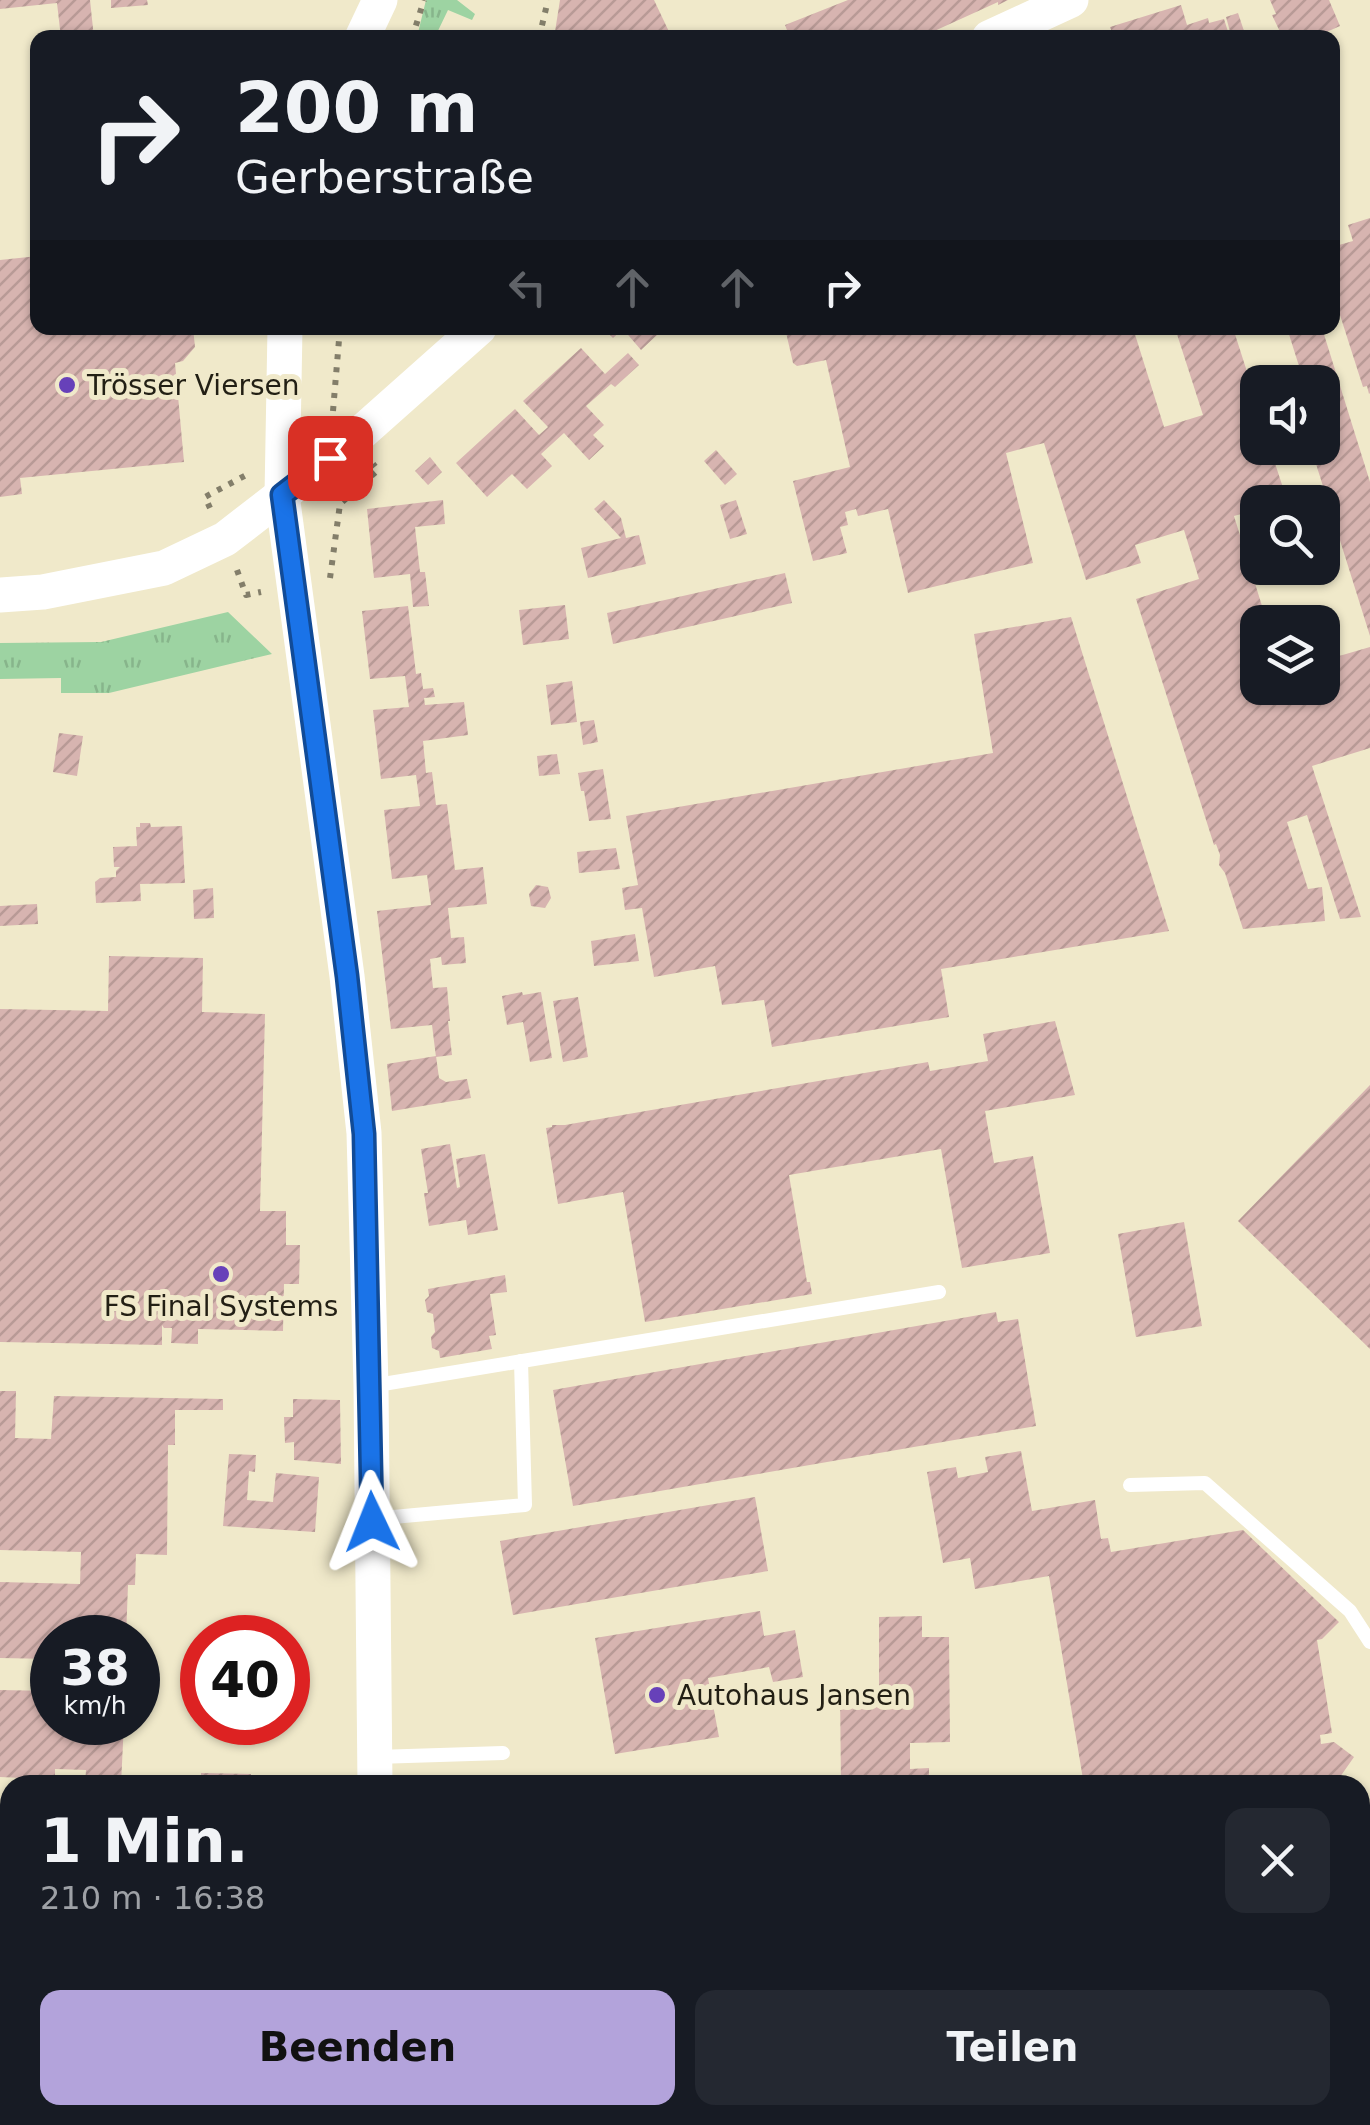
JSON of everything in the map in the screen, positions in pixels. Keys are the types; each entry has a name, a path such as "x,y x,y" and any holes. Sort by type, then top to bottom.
{"street":[{"path":"366,30 380,0"},
{"path":"1005,30 1070,0"},
{"path":"285,335 282,495 347,976 364,1134 375,1771"},
{"path":"0,595 43,592 164,568 225,539 353,440 470,335"}],"lane":[{"path":"371,1386 939,1292"},
{"path":"372,1522 525,1505 521,1361"},
{"path":"1130,1484 1205,1483 1350,1611 1370,1642"},
{"path":"375,1771 503,1753"}],"path":[{"path":"415,30 424,0"},
{"path":"541,30 548,0"},
{"path":"251,472 205,497 246,595 266,591"}],"green space":[{"path":"426,0 457,0 475,14 472,20 448,10 438,30 419,30"},
{"path":"228,612 272,654 109,693 61,693 61,678 0,679 0,643 101,642"}],"building":[{"path":"0,0 90,0 93,30 60,30 57,3 0,9"},
{"path":"111,0 147,0 148,5 111,8"},
{"path":"560,0 654,0 668,30 555,30"},
{"path":"848,0 1008,0 937,30 787,30 785,25"},
{"path":"1270,0 1329,0 1340,26 1331,30 1279,30 1272,15 1276,14"},
{"path":"1181,5 1187,25 1208,18 1209,23 1224,19 1227,30 1111,30 1110,27"},
{"path":"1238,13 1244,30 1230,30 1226,17"},
{"path":"1370,218 1369,394 1367,386 1363,387 1340,315 1340,245 1353,241 1348,225"},
{"path":"30,257 30,335 194,335 195,347 183,361 175,363 184,462 20,478 22,494 0,497 0,260"},
{"path":"628,335 657,335 641,350"},
{"path":"787,335 1135,335 1164,427 1203,415 1177,335 1235,335 1245,365 1240,365 1240,465 1276,465 1282,485 1240,485 1240,514 1234,516 1240,535 1240,585 1255,585 1262,605 1240,605 1240,705 1340,705 1340,656 1370,647 1370,748 1312,766 1361,917 1340,919 1307,815 1287,822 1308,889 1322,887 1325,921 1243,929 1219,865 1220,855 1136,599 1199,579 1184,530 1135,545 1141,563 1086,580 1044,443 1006,453 1033,563 908,593 888,509 858,516 856,509 845,512 848,525 840,527 847,553 813,561 793,481 850,467 826,360 797,366"},
{"path":"1289,335 1324,335 1334,365 1299,365"},
{"path":"581,348 605,374 628,353 639,365 586,406 604,425 593,435 604,446 589,460 564,433 541,454 552,466 527,489 512,474 487,497 456,463 515,409 539,435 548,427 523,401"},
{"path":"1340,386 1370,482 1370,636 1340,540 1340,485 1323,485 1316,465 1340,465"},
{"path":"716,450 737,474 725,485 704,461"},
{"path":"430,457 442,472 428,485 415,471"},
{"path":"443,500 445,524 415,527 429,606 413,607 410,574 374,578 367,509"},
{"path":"604,500 621,518 626,538 639,535 646,564 588,578 581,548 621,538 594,509"},
{"path":"736,500 747,534 730,539 720,505"},
{"path":"785,573 792,603 613,644 607,613"},
{"path":"565,605 569,639 523,645 519,610"},
{"path":"408,606 416,674 421,673 423,689 433,688 435,697 424,698 425,705 464,702 468,735 423,741 426,773 432,772 436,805 447,804 455,870 483,867 487,904 448,908 451,938 464,937 466,963 442,965 441,957 430,959 433,988 447,987 450,1021 452,1055 436,1057 432,1025 391,1029 377,911 431,905 427,875 392,879 384,810 420,806 416,775 381,779 373,710 409,707 405,676 370,679 362,611"},
{"path":"1071,617 1169,931 941,969 949,1017 772,1047 764,1000 722,1005 715,966 654,977 642,908 625,910 622,888 638,885 626,816 993,753 974,634"},
{"path":"572,681 577,722 551,725 546,685"},
{"path":"594,720 598,742 583,745 580,722"},
{"path":"59,733 83,736 77,776 53,772"},
{"path":"557,754 560,774 539,776 537,756"},
{"path":"603,769 611,819 589,821 578,773"},
{"path":"150,823 151,827 182,826 185,883 140,884 141,901 96,903 95,882 116,877 120,867 114,867 113,847 137,846 136,827"},
{"path":"616,848 620,869 579,873 577,852"},
{"path":"536,885 548,887 551,898 545,908 531,906 529,894"},
{"path":"213,888 214,918 194,919 193,890"},
{"path":"37,904 38,924 0,926 0,906"},
{"path":"635,934 639,961 594,966 591,941"},
{"path":"109,956 203,958 202,1012 265,1014 260,1211 286,1211 286,1245 300,1245 299,1284 284,1284 283,1331 198,1329 198,1344 171,1343 172,1328 162,1325 162,1345 0,1342 0,1009 108,1011"},
{"path":"541,992 552,1058 530,1062 523,1022 507,1025 502,996"},
{"path":"578,997 588,1057 563,1062 553,1001"},
{"path":"1055,1021 1075,1095 985,1111 994,1163 1033,1156 1050,1253 962,1268 941,1149 789,1175 812,1294 645,1322 623,1192 558,1204 546,1128 552,1125 928,1062 930,1071 988,1061 983,1034"},
{"path":"436,1056 439,1078 446,1082 467,1079 471,1098 392,1111 387,1064"},
{"path":"1370,1085 1370,1349 1238,1221"},
{"path":"450,1144 457,1188 460,1187 456,1159 485,1154 498,1230 468,1235 466,1220 429,1226 421,1149"},
{"path":"1184,1222 1202,1326 1136,1337 1118,1234"},
{"path":"505,1275 507,1292 490,1294 496,1335 489,1336 492,1349 440,1358 439,1351 432,1348 431,1337 435,1332 433,1314 427,1312 425,1300 428,1289"},
{"path":"996,1312 998,1322 1018,1319 1036,1426 573,1506 553,1390"},
{"path":"0,1391 16,1391 15,1438 51,1439 54,1396 223,1399 223,1410 175,1410 175,1445 168,1445 167,1555 136,1554 135,1585 128,1585 127,1615 30,1615 30,1659 0,1658 0,1582 80,1584 81,1552 0,1550"},
{"path":"293,1399 340,1400 341,1464 294,1460 294,1442 285,1443 284,1417 293,1417"},
{"path":"1021,1451 1032,1511 1095,1500 1101,1539 1108,1538 1111,1552 1243,1530 1339,1622 1317,1640 1332,1733 1320,1735 1321,1744 1334,1742 1354,1757 1341,1775 1082,1775 1049,1576 975,1589 970,1558 943,1563 927,1472 956,1467 958,1478 988,1472 985,1457"},
{"path":"229,1454 256,1455 255,1472 249,1471 247,1500 273,1502 276,1473 319,1477 315,1532 223,1526"},
{"path":"755,1497 768,1571 513,1615 500,1541"},
{"path":"760,1611 764,1636 795,1630 803,1677 773,1682 769,1667 708,1678 719,1737 615,1754 595,1638"},
{"path":"922,1616 922,1637 949,1637 950,1742 910,1743 910,1769 929,1768 929,1775 841,1775 840,1690 879,1690 879,1617"},
{"path":"0,1690 30,1691 30,1745 123,1745 121,1775 86,1775 86,1770 55,1769 55,1775 0,1775"},
{"path":"201,1773 251,1774 251,1775"}],"place":[{"name":"Trösser Viersen","path":"67,385"},
{"name":"FS Final Systems","path":"221,1274"},
{"name":"Autohaus Jansen","path":"657,1695"}],"route":[{"path":"330,458 282,495 347,976 364,1134 372,1522"}]}
